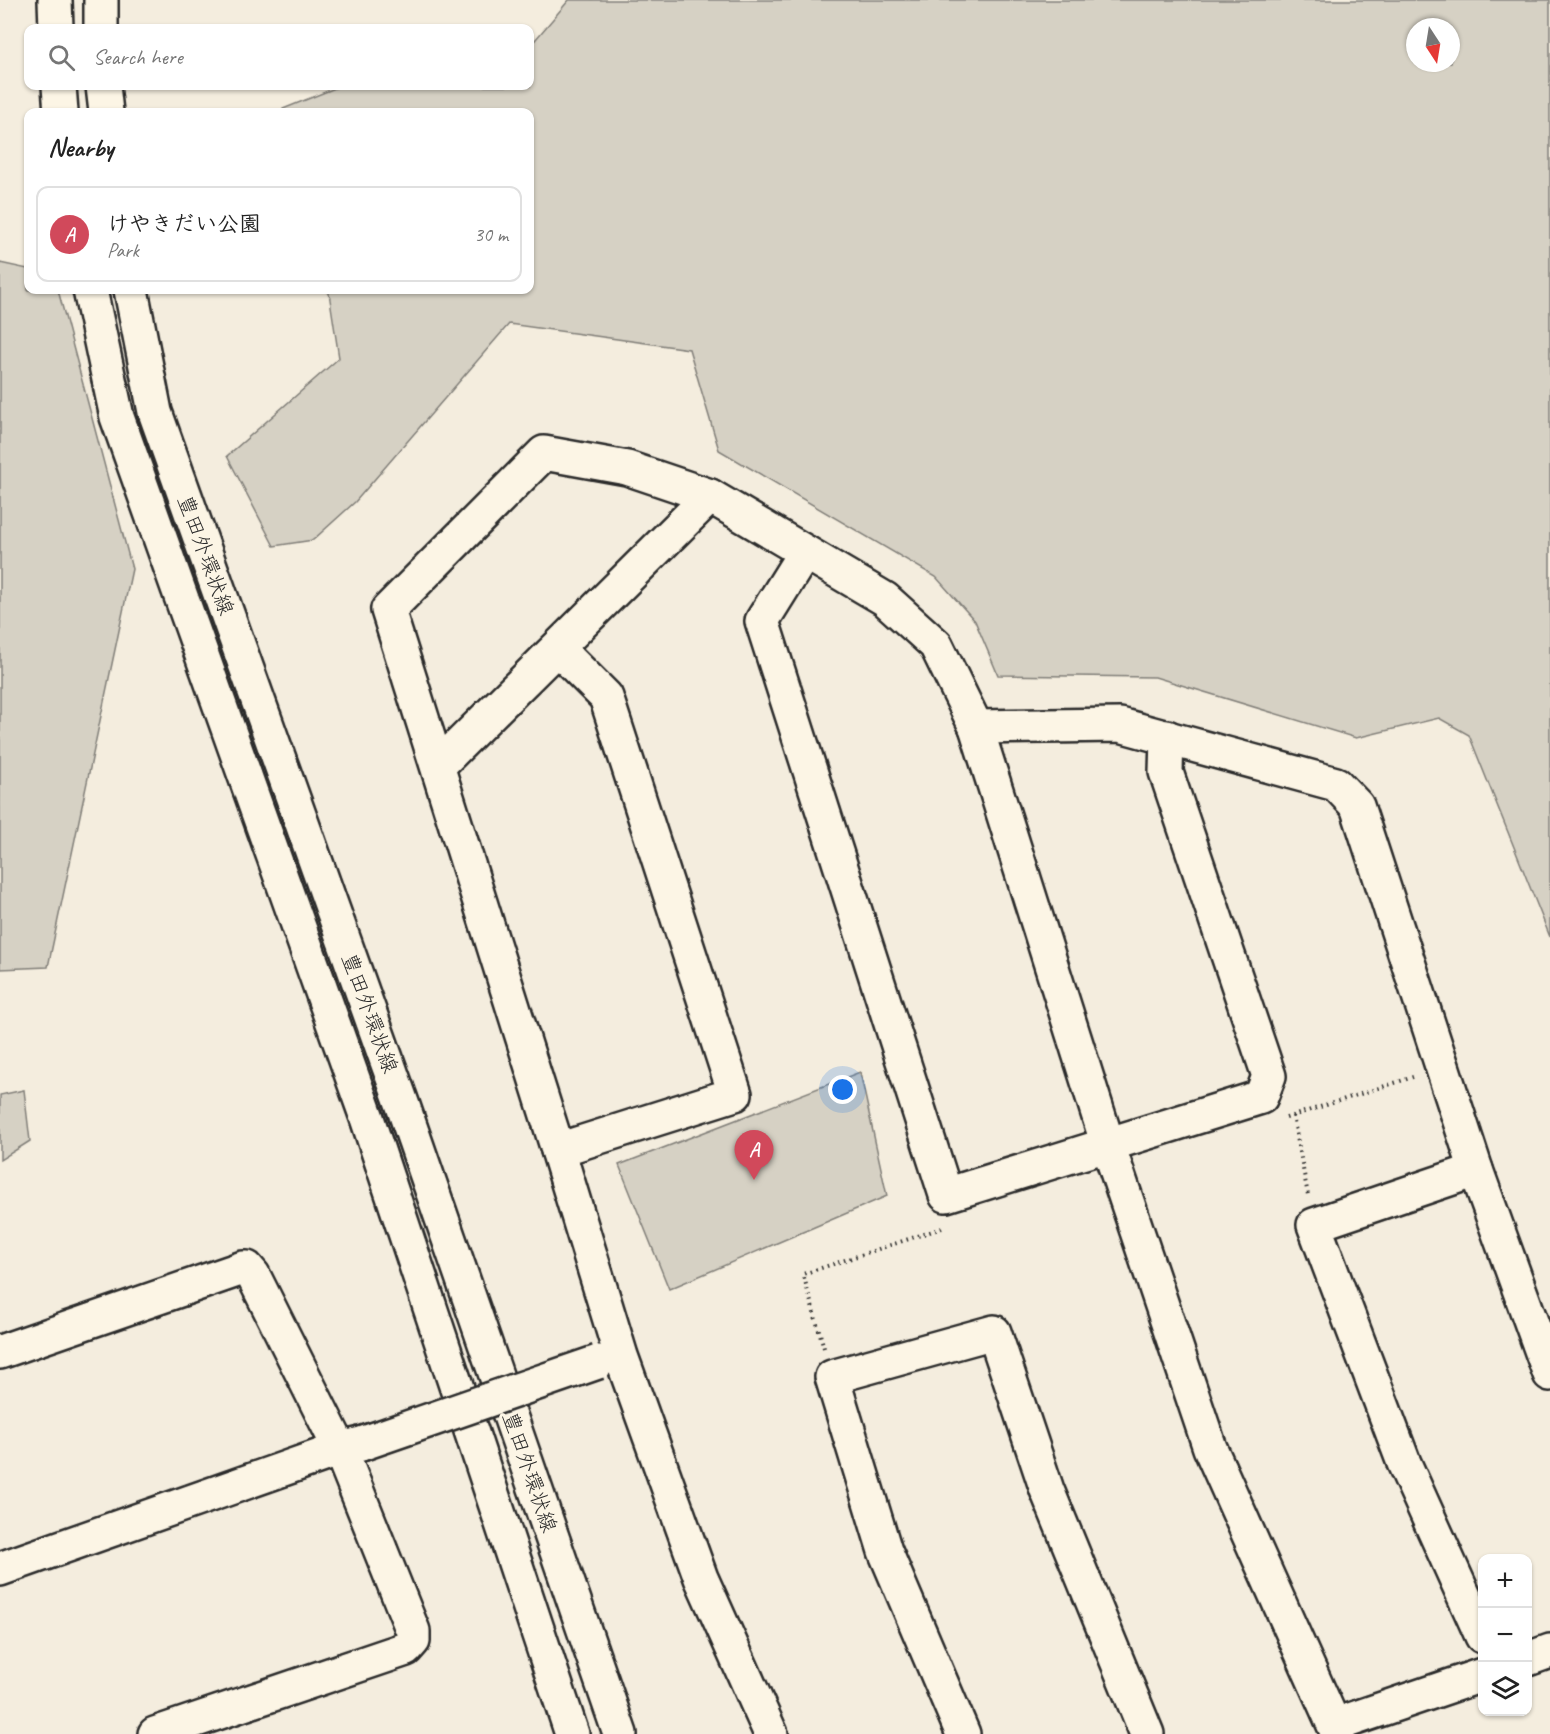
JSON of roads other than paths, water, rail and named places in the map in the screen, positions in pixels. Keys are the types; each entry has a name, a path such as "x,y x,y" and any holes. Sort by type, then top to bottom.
{"street":[{"path":"55,0 56,24"},
{"path":"101,0 101,24"},
{"path":"59,90 61,108"},
{"path":"103,90 106,108"},
{"name":"豊田外環状線","path":"91,294 117,417 367,1118 572,1734"},
{"name":"豊田外環状線","path":"132,294 155,412 399,1095 620,1734"},
{"path":"771,1734 701,1578 609,1359 558,1150 388,610 544,453 627,468 710,496 885,599 936,645 976,727 1108,1146 1210,1448 1336,1729 1478,1676"},
{"path":"438,766 710,496"},
{"path":"805,552 762,621 946,1196 1262,1097 1269,1076 1166,772 1167,737"},
{"path":"558,649 606,697 735,1094 558,1150"},
{"path":"976,727 1120,725 1336,784 1357,806 1476,1170 1550,1374"},
{"path":"1476,1170 1314,1225 1404,1463 1478,1627"},
{"path":"0,1352 248,1268 351,1446 413,1631 413,1641 406,1649 155,1734"},
{"path":"963,1734 885,1551 832,1377 994,1332 1047,1490 1148,1734"},
{"path":"0,1569 351,1446 609,1359"},
{"path":"1532,1657 1550,1652"}],"place":[{"name":"けやきだい公園","path":"754,1180"}]}
